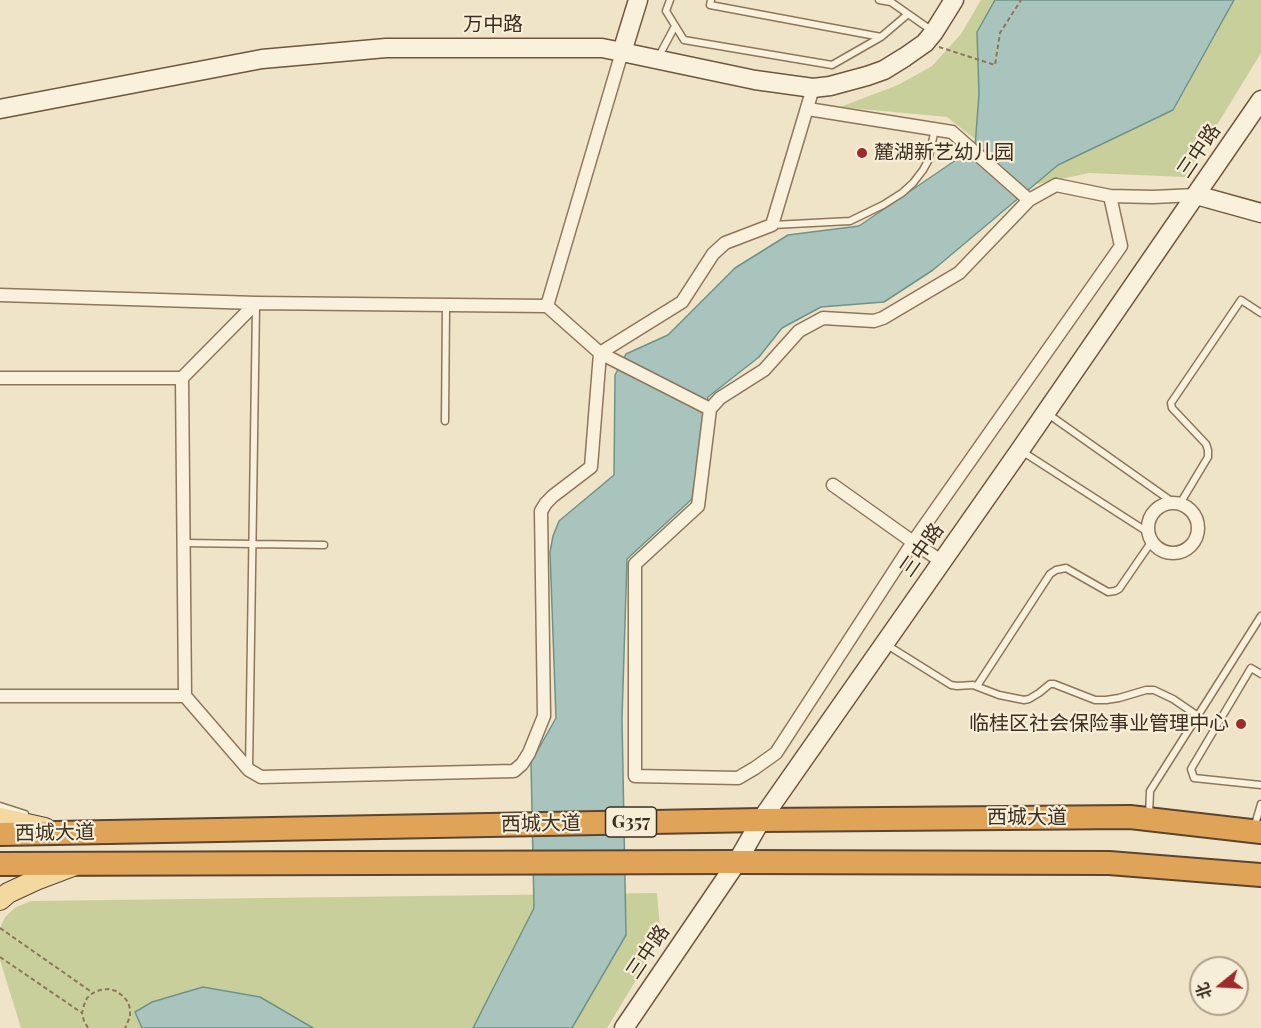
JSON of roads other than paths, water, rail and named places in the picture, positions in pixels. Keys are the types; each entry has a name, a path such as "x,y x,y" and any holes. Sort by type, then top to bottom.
{"highway":[{"name":"西城大道","path":"0,834 761,820 1130,817 1257,831"},
{"name":"西城大道","path":"0,864 1109,863 1261,874"}],"main road":[{"path":"622,52 638,0"},
{"name":"万中路","path":"0,109 262,59 386,48 602,48 755,80 813,88 867,76 905,57 929,38 954,0"},
{"name":"三中路","path":"624,1028 737,862 761,820 1261,100"},
{"path":"1196,195 1261,213"},
{"path":"0,818 65,832"},
{"path":"0,900 8,893 78,864"}],"street":[{"path":"547,306 622,52"},
{"path":"600,353 682,302 713,255 725,243 772,225 813,88"},
{"path":"808,109 952,132 1029,200"},
{"path":"1110,196 1121,246 913,542 776,753 738,778 635,776 635,564 698,506 710,409 720,398 764,370 799,331 823,318 874,321 883,318 959,273 1029,200 1056,185 1110,196 1153,198 1196,195"},
{"path":"0,295 256,303 547,306 600,353 710,409"},
{"path":"256,303 182,378 185,696 249,770 261,777 513,771 522,764 544,716 541,511 553,496 591,467 600,353"},
{"path":"0,378 182,378"},
{"path":"833,485 941,561"},
{"path":"1178,503 1192,512 1196,519 1197,535 1187,549 1172,553 1164,551 1157,547 1150,537 1148,525 1150,518 1161,506 1178,503"},
{"path":"0,696 185,696"}],"lane":[{"path":"670,0 666,11 684,40 832,65 881,37 908,14"},
{"path":"711,0 710,5 881,37"},
{"path":"879,0 892,1 908,14 929,38"},
{"path":"657,59 675,26"},
{"path":"772,225 850,221 868,214 902,193 913,183 928,161 935,129"},
{"path":"1045,412 1178,503 1208,457 1208,450 1206,444 1172,408 1172,403 1241,300 1261,313"},
{"path":"249,770 256,303"},
{"path":"445,421 446,305"},
{"path":"977,686 1050,574 1066,568 1108,592 1115,591 1119,589 1150,537 1020,450"},
{"path":"184,543 324,545"},
{"path":"1149,819 1150,791 1261,616"},
{"path":"884,643 957,686 973,685 999,695 1024,700 1050,684 1095,700 1119,698 1154,690 1173,699 1198,716"},
{"path":"1261,674 1251,668 1191,769 1194,778 1261,785"},
{"path":"1257,831 1261,804"},
{"path":"0,806 32,817"},
{"path":"42,820 65,832"}],"water":[{"path":"995,0 1234,0 1173,110 1058,165 933,270 884,302 821,307 782,328 759,357 708,397 692,499 627,559 622,718 626,935 572,1028 473,1028 534,908 531,762 556,718 550,552 559,521 614,475 615,375 626,354 668,335 735,268 788,235 859,226 975,147 979,94 977,32"},
{"path":"203,987 260,997 313,1028 142,1028 135,1012 152,1002"}],"place":[{"name":"麓湖新艺幼儿园","path":"862,153"},
{"name":"临桂区社会保险事业管理中心","path":"1241,724"}]}
